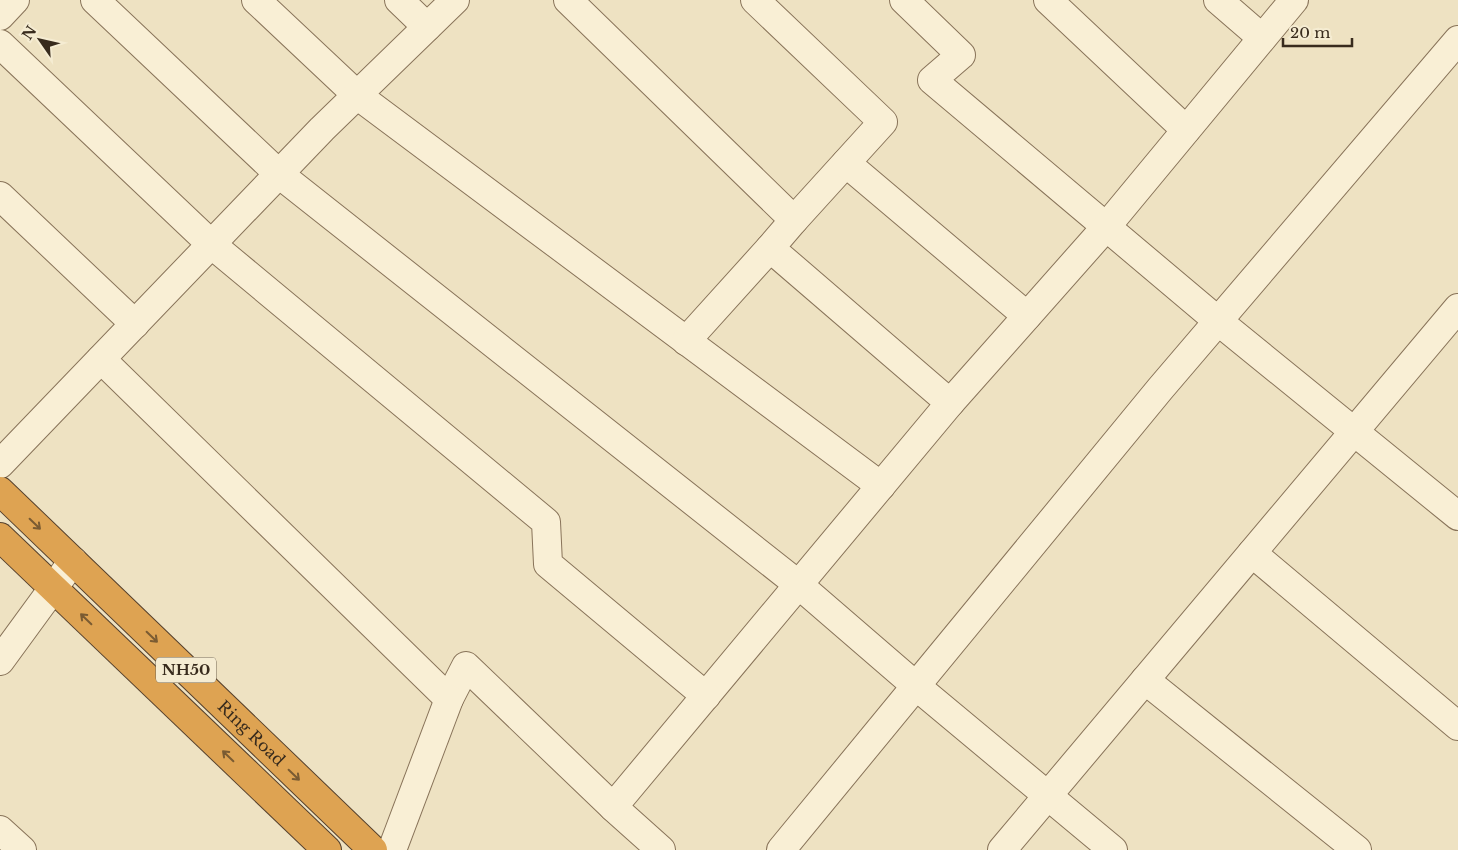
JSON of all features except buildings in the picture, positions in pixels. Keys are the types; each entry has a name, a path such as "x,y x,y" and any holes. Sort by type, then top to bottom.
{"highway":[{"name":"Ring Road","path":"0,490 373,850"},
{"name":"Ring Road","path":"0,537 327,850"}],"street":[{"path":"0,16 16,0"},
{"path":"95,0 279,174 799,585 916,686 1113,850"},
{"path":"256,0 357,95 880,486"},
{"path":"399,0 427,27"},
{"path":"0,464 279,174 455,0"},
{"path":"568,0 794,220"},
{"path":"686,341 883,122 755,0"},
{"path":"904,0 961,55 932,80 1218,321 1458,516"},
{"path":"1048,0 1186,130"},
{"path":"1218,0 1262,38"},
{"path":"613,807 950,403 1106,227 1294,0"},
{"path":"781,850 1218,321 1458,40"},
{"path":"0,44 211,244 546,522 548,564 706,696"},
{"path":"846,163 1027,316"},
{"path":"0,196 135,324"},
{"path":"770,248 950,403"},
{"path":"1002,850 1457,311"},
{"path":"101,359 449,699"},
{"path":"1252,553 1458,726"},
{"path":"0,662 74,561"},
{"path":"392,850 449,699 466,666 613,807 661,850"},
{"path":"1145,680 1357,850"}]}
